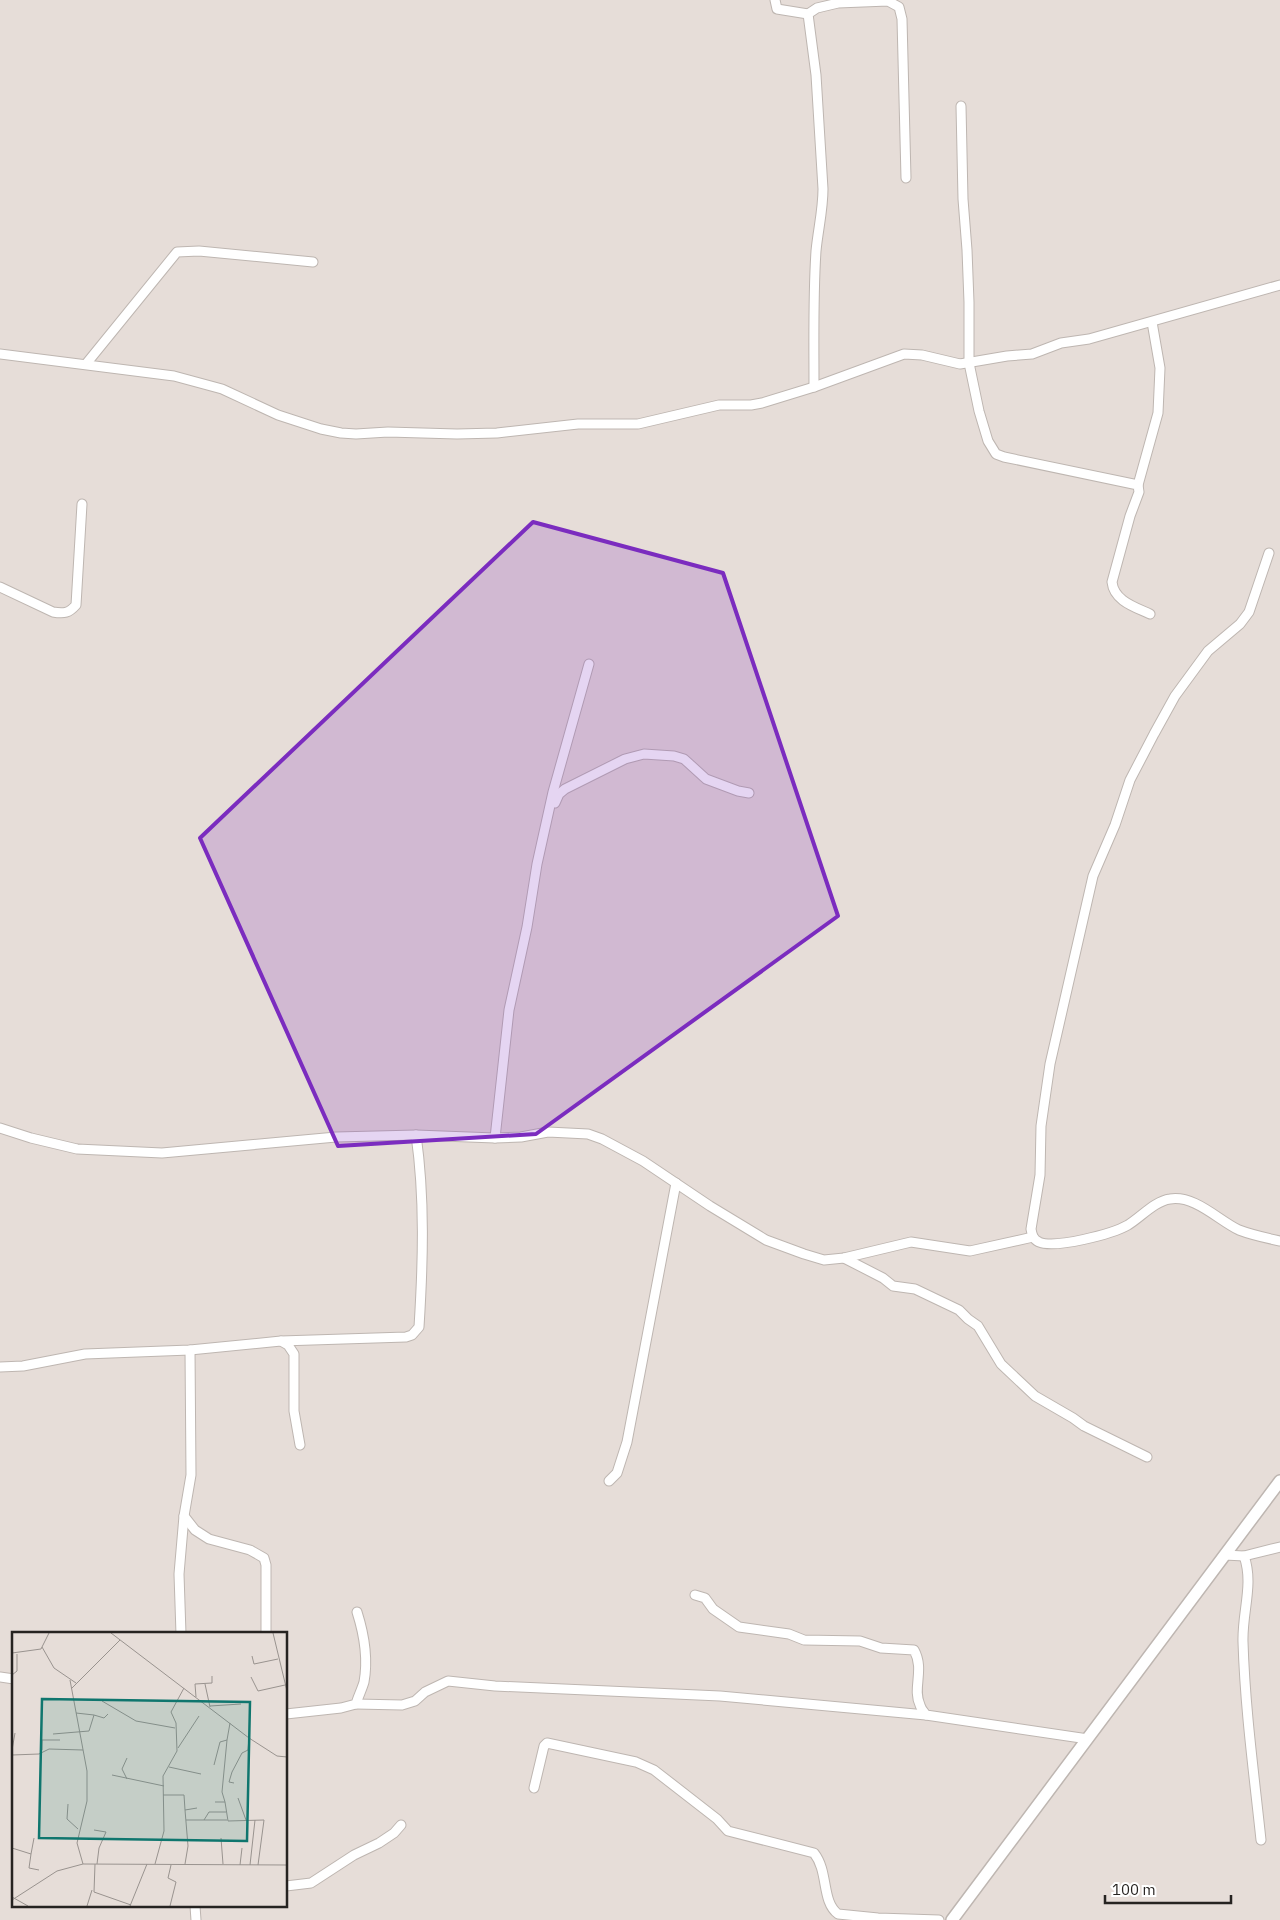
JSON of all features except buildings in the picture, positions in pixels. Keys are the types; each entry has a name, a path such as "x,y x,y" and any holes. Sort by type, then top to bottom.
{"street":[{"path":"775,0 777,9 808,14 817,8 838,3 888,1 899,7 902,19 906,178"},
{"path":"808,14 816,74 823,189 815,284 814,387"},
{"path":"961,106 963,199 970,302 969,363 979,411 988,441 996,454 1016,461 1138,485"},
{"path":"86,364 177,252 199,251 313,262"},
{"path":"0,354 174,376 201,382 278,414 321,429 356,434 388,432 487,433 578,424 631,425 719,405 762,402 814,387 909,353 960,364 1040,352 1061,343 1089,339 1280,285"},
{"path":"1150,614 1127,604 1113,591 1112,582 1122,543 1140,492 1138,485 1158,413 1160,368 1152,322"},
{"path":"0,587 53,612 62,614 70,612 76,605 82,504"},
{"path":"1269,553 1249,612 1240,624 1208,651 1175,696 1154,734 1130,780 1093,876 1048,1071 1041,1126 1040,1175 1031,1229 1033,1237 1038,1241 1051,1244 1113,1232 1169,1198 1196,1204 1225,1223 1241,1230 1280,1241"},
{"path":"495,1138 509,1010 527,927 537,864 545,826 589,664"},
{"path":"545,826 555,801 565,789 596,772 637,754 674,756 684,759 706,779 748,793"},
{"path":"0,1128 77,1149 162,1153 336,1137 416,1135 495,1138 521,1137 548,1132 588,1134 602,1139 643,1161 766,1240 824,1260 844,1258 911,1242 970,1251 1033,1237"},
{"path":"0,1367 23,1366 85,1354 190,1350 281,1341 406,1337 412,1335 419,1327 422,1204 416,1135"},
{"path":"609,1481 617,1474 627,1442 676,1183"},
{"path":"844,1258 883,1278 893,1286 915,1289 959,1310 978,1326 1001,1364 1035,1396 1084,1426 1147,1457"},
{"path":"281,1341 288,1345 294,1354 294,1411 300,1446"},
{"path":"181,1632 179,1574 184,1516 191,1475 190,1350"},
{"path":"952,1920 1280,1481"},
{"path":"184,1516 195,1530 209,1539 250,1550 264,1558 266,1565 266,1632"},
{"path":"1225,1556 1244,1556 1280,1547"},
{"path":"1244,1556 1249,1574 1242,1624 1243,1642 1249,1734 1261,1840"},
{"path":"695,1595 705,1598 713,1609 739,1627 789,1634 804,1640 860,1641 881,1648 914,1650 919,1660 918,1697 920,1706 926,1716"},
{"path":"356,1704 365,1673 363,1631 357,1612"},
{"path":"288,1714 341,1708 356,1704 402,1705 415,1701 425,1692 448,1681 495,1686 720,1696 926,1716 1088,1738"},
{"path":"534,1788 544,1746 548,1743 636,1762 654,1770 717,1819 728,1831 814,1853 821,1862 830,1907 838,1914 878,1918 939,1920"},
{"path":"288,1886 311,1883 354,1855 379,1843 394,1833 401,1825"}],"highlighted area":[{"path":"533,522 723,573 838,916 536,1134 338,1146 200,838"}]}
